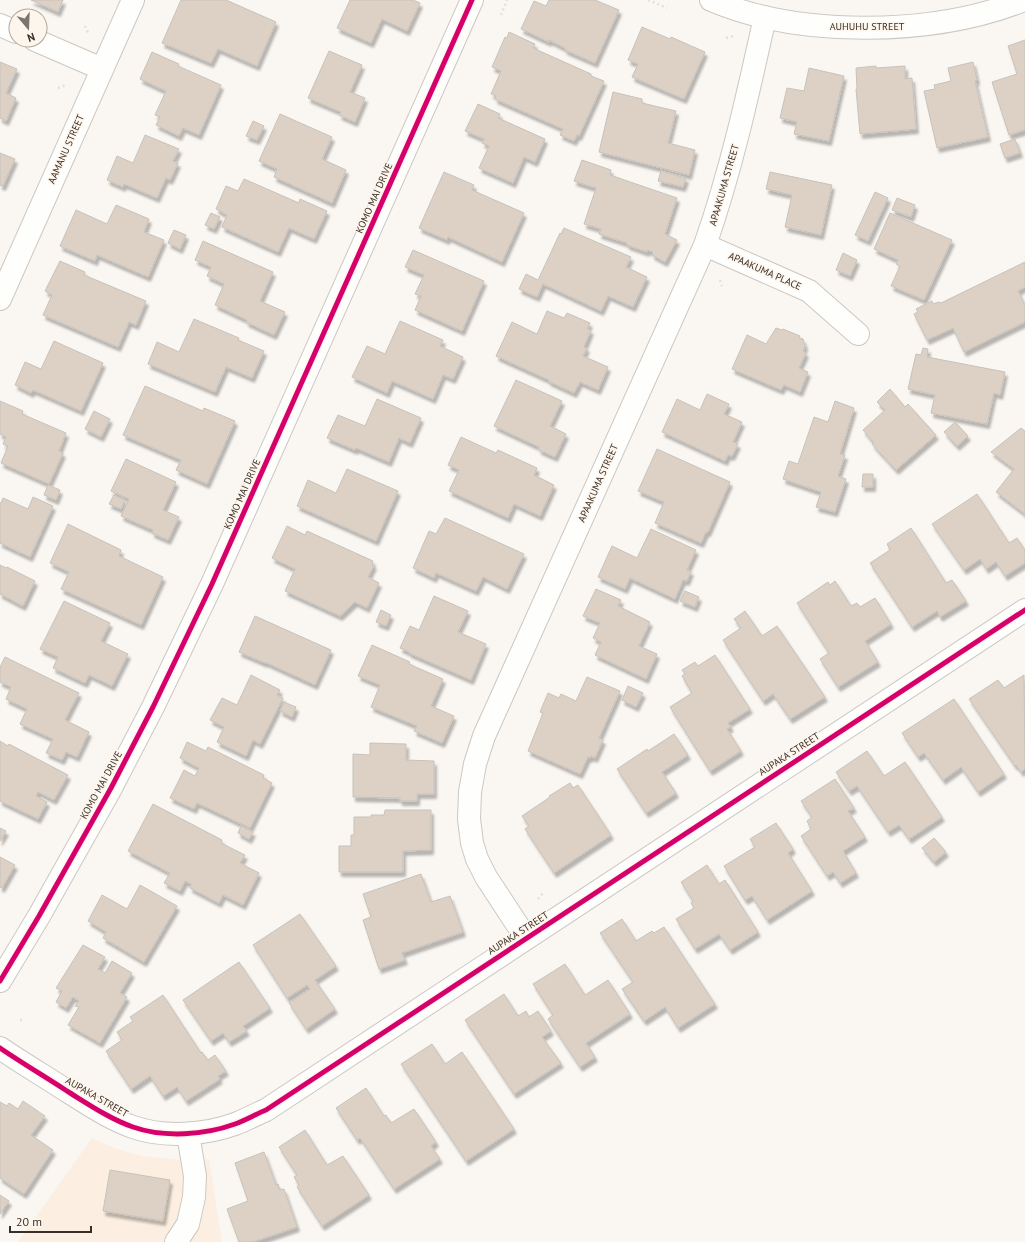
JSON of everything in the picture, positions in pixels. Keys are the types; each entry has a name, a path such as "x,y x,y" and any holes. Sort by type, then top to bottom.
{"street":[{"name":"AAMANU STREET","path":"0,299 133,0"},
{"name":"KOMO MAI DRIVE","path":"0,981 39,916 107,794 153,707 215,577 472,0"},
{"name":"AUHUHU STREET","path":"711,0 765,17 819,25 876,28 924,24 968,17 1024,0"},
{"name":"APAAKUMA STREET","path":"526,938 486,877 477,859 472,843 469,819 470,792 475,764 484,736 705,245 719,206 731,163 765,17"},
{"path":"48,45 102,68"},
{"name":"APAAKUMA PLACE","path":"705,245 809,291 858,334"},
{"name":"AUPAKA STREET","path":"0,1048 115,1120 134,1128 161,1133 188,1134 210,1131 236,1124 266,1110 1025,610"},
{"path":"176,1242 188,1224 194,1197 195,1176 188,1134"}],"path":[{"path":"501,15 507,0"},
{"path":"648,0 667,8"},
{"path":"85,26 88,33"},
{"path":"726,38 733,36"},
{"path":"58,88 66,85"},
{"path":"720,280 722,286"},
{"path":"538,900 543,893"}],"shaded area":[{"path":"92,1138 114,1148 141,1156 184,1160 209,1159 222,1242 18,1242"}],"building":[{"path":"31,0 63,0 58,12"},
{"path":"181,0 226,0 276,22 257,66 218,49 211,63 162,43"},
{"path":"350,0 413,0 420,3 407,31 382,19 371,43 337,28"},
{"path":"549,0 595,0 619,10 595,63 565,50 565,48 549,40 549,42 521,29 534,1 546,6"},
{"path":"642,27 670,39 671,37 705,52 684,99 632,77 638,64 628,60"},
{"path":"509,32 535,44 533,48 604,81 579,136 577,135 574,141 560,135 563,129 495,99 496,96 491,94 501,71 492,67 505,37 507,38"},
{"path":"1025,40 1025,130 1009,135 992,82 1017,74 1008,46"},
{"path":"329,51 362,65 350,92 365,98 355,122 339,115 341,112 308,98"},
{"path":"152,52 179,64 178,66 221,85 199,135 183,128 179,136 156,125 160,117 155,115 166,91 140,79"},
{"path":"0,62 17,69 6,93 16,98 6,121 0,118"},
{"path":"973,62 977,80 975,81 988,137 937,148 924,91 935,89 934,85 951,81 948,68"},
{"path":"876,66 876,68 905,66 905,79 912,78 916,129 860,134 856,89 856,68"},
{"path":"809,68 844,76 829,141 794,134 797,122 780,118 787,88 804,91"},
{"path":"613,92 642,99 642,103 676,111 668,143 695,150 689,175 599,152"},
{"path":"478,104 500,114 498,118 545,139 535,162 524,157 513,183 479,168 489,146 482,143 484,139 465,131"},
{"path":"280,114 332,137 322,159 346,170 332,203 274,177 277,169 259,161"},
{"path":"253,121 264,126 257,140 246,136"},
{"path":"145,135 179,149 173,161 178,163 170,180 166,178 157,198 124,184 123,187 107,180 117,156 133,163"},
{"path":"1015,139 1020,153 1005,158 1000,144"},
{"path":"0,153 15,159 3,186 0,185"},
{"path":"582,160 611,170 610,175 677,198 665,234 677,240 665,262 652,255 653,252 647,250 647,252 627,245 627,243 599,234 601,229 584,224 596,188 574,181"},
{"path":"661,171 686,178 683,187 658,181"},
{"path":"444,172 474,185 472,190 524,213 502,262 448,237 447,240 419,228"},
{"path":"770,172 832,185 821,235 785,227 792,195 766,189"},
{"path":"244,179 299,203 300,199 327,211 314,239 289,228 278,252 222,227 227,215 216,209 226,186 238,191"},
{"path":"875,192 888,198 868,241 855,235"},
{"path":"897,198 915,205 911,217 892,210"},
{"path":"116,205 149,219 144,232 164,240 148,277 97,255 95,261 60,246 76,210 107,224"},
{"path":"211,213 220,217 214,229 205,225"},
{"path":"890,213 952,240 924,300 891,286 900,266 896,264 898,260 874,249"},
{"path":"564,228 631,257 626,267 647,277 633,307 608,296 601,311 543,284 537,297 519,289 526,274 538,280 560,233 561,234"},
{"path":"174,230 186,235 180,249 168,243"},
{"path":"203,241 273,272 260,301 285,312 274,335 215,305 224,284 207,276 211,267 195,260"},
{"path":"413,250 484,281 462,331 415,310 421,296 415,294 424,275 405,267"},
{"path":"843,253 857,260 850,276 836,270"},
{"path":"60,261 85,272 84,275 146,301 136,325 129,322 118,347 43,315 52,295 45,291"},
{"path":"1025,262 1025,287 1018,291 1025,305 1025,322 964,352 953,328 927,340 914,314 918,312 916,309 932,301 933,304 939,302 941,303"},
{"path":"547,311 564,318 567,313 590,323 587,329 591,330 584,347 587,348 583,356 608,367 598,390 580,382 574,393 496,356 512,322 537,334"},
{"path":"194,319 239,338 238,340 264,351 252,378 226,367 215,392 148,364 157,342 179,352"},
{"path":"400,321 443,340 440,346 463,357 453,379 443,375 433,399 392,381 387,393 352,377 367,346 385,354"},
{"path":"776,328 783,329 800,336 799,338 803,339 805,346 803,351 806,353 799,368 808,372 800,392 784,385 781,390 732,369 747,335 766,344"},
{"path":"54,341 103,363 81,411 33,390 31,393 15,385 25,362 41,369"},
{"path":"923,348 928,349 927,357 1005,372 1000,395 994,393 987,424 931,413 935,395 908,389 916,354 921,355"},
{"path":"516,380 562,401 550,426 566,434 555,457 539,450 539,447 494,426"},
{"path":"145,386 203,411 204,408 235,421 207,484 176,470 181,460 123,435"},
{"path":"890,389 905,407 908,404 936,435 896,470 872,444 873,442 863,430 885,410 877,402"},
{"path":"707,394 729,404 724,414 742,422 733,442 738,444 732,456 728,455 725,461 662,432 677,399 700,410"},
{"path":"377,399 421,418 410,443 399,438 389,462 327,438 338,415 365,426"},
{"path":"0,401 23,411 22,414 66,433 59,451 63,453 49,484 1,463 8,446 3,444 6,437 0,434"},
{"path":"835,401 854,408 840,454 845,455 838,476 846,479 835,512 816,507 821,492 783,479 789,461 798,464 814,417 828,422"},
{"path":"94,411 110,419 101,437 85,429"},
{"path":"955,422 968,436 957,446 944,432"},
{"path":"1021,428 1025,431 1025,514 996,492 1014,469 991,452"},
{"path":"461,437 496,453 498,450 537,468 534,475 554,485 540,516 514,504 508,518 449,491 459,470 448,465"},
{"path":"657,449 730,482 708,532 706,532 701,543 655,523 664,502 638,491"},
{"path":"126,459 176,482 163,510 179,517 168,540 152,533 153,530 121,516 129,499 111,491"},
{"path":"347,469 398,491 376,541 297,506 308,480 336,493"},
{"path":"863,474 873,474 873,487 862,487"},
{"path":"48,485 60,490 56,500 44,495"},
{"path":"977,494 1009,543 1017,538 1025,550 1025,563 1005,576 996,562 986,569 980,559 964,570 932,524"},
{"path":"114,495 125,500 121,509 109,504"},
{"path":"33,497 53,506 30,557 0,543 0,503 3,498 28,509"},
{"path":"445,518 524,554 507,589 483,577 476,591 436,573 434,578 413,568 429,531 436,534"},
{"path":"68,524 121,550 119,556 163,577 141,625 61,589 69,572 50,563"},
{"path":"287,526 305,535 307,531 373,561 372,564 374,565 368,577 379,583 367,608 355,602 340,616 285,591 295,569 272,558"},
{"path":"911,528 946,583 952,580 966,601 940,617 937,611 912,627 870,563 890,550 887,544"},
{"path":"651,529 696,550 687,570 691,571 687,581 683,580 675,599 630,578 625,589 598,577 612,546 637,558"},
{"path":"0,565 35,581 23,606 0,594"},
{"path":"835,581 851,606 857,603 860,607 875,598 891,624 865,641 878,662 838,687 820,659 829,653 797,603 828,582 830,585"},
{"path":"596,589 621,600 618,606 650,622 639,646 657,654 646,679 595,655 601,642 593,638 600,623 583,616"},
{"path":"685,591 699,597 695,607 680,601"},
{"path":"434,596 468,611 458,632 486,644 471,680 400,648 410,626 419,630"},
{"path":"64,601 110,623 101,641 128,654 112,686 89,675 85,683 53,668 58,657 40,649"},
{"path":"381,610 391,615 386,626 376,622"},
{"path":"745,611 762,636 777,626 825,697 790,719 773,694 763,701 723,640 741,628 734,619"},
{"path":"255,616 331,650 315,685 239,652"},
{"path":"372,645 443,679 431,706 454,716 442,743 414,731 417,726 371,707 380,685 358,676"},
{"path":"715,655 750,709 728,723 731,727 727,729 741,751 710,771 670,707 692,693 682,676 685,674 682,670 695,662 698,666"},
{"path":"5,657 79,693 65,720 89,732 77,757 66,752 62,760 46,753 53,739 20,724 27,709 6,699 11,687 0,682 0,667"},
{"path":"251,675 280,690 277,695 283,698 260,744 253,740 246,756 217,742 224,727 210,720 222,698 237,705"},
{"path":"1024,675 1025,769 1021,772 1016,765 1015,766 969,699 998,680 1004,688"},
{"path":"587,677 620,691 599,738 603,740 595,758 591,756 590,758 588,757 580,774 528,751 543,713 540,712 548,693 559,698 561,694 576,701"},
{"path":"628,686 643,693 636,707 622,700"},
{"path":"954,699 1004,774 978,792 961,767 943,780 924,753 918,757 902,733"},
{"path":"284,702 296,707 292,717 280,711"},
{"path":"674,734 688,755 662,772 676,793 646,813 617,769 647,749 648,751"},
{"path":"0,741 8,746 9,744 68,775 54,800 38,792 36,796 47,802 38,819 0,801"},
{"path":"187,742 206,751 208,747 264,775 263,778 272,783 250,828 197,803 194,809 170,798 184,770 195,776 199,768 180,758"},
{"path":"370,743 406,744 406,760 434,761 434,794 417,794 417,801 400,801 400,798 353,797 353,754 370,755"},
{"path":"867,751 884,776 905,762 942,817 909,839 899,825 888,832 857,786 849,791 836,772"},
{"path":"835,779 854,808 848,811 865,837 843,851 856,873 840,883 833,872 827,876 801,836 811,829 807,821 812,817 801,801"},
{"path":"570,783 573,788 578,785 611,835 554,873 525,829 529,826 522,816"},
{"path":"153,804 222,840 221,843 245,855 240,863 259,873 243,905 223,895 219,903 190,888 191,884 185,881 180,891 164,883 170,873 128,851"},
{"path":"385,810 431,810 431,850 403,851 403,872 339,872 339,846 351,846 351,835 354,835 354,817 384,815"},
{"path":"776,823 793,849 788,853 812,891 767,920 752,896 745,900 724,866 755,847 750,839"},
{"path":"241,826 253,832 249,839 238,833"},
{"path":"0,828 6,831 0,841"},
{"path":"934,838 946,852 934,862 922,848"},
{"path":"0,857 15,865 2,888 0,887"},
{"path":"707,865 719,884 725,880 758,932 730,950 719,934 695,949 676,919 694,908 691,903 693,901 681,882"},
{"path":"421,874 431,902 450,896 463,932 402,953 405,960 379,969 363,920 371,917 363,894"},
{"path":"140,885 177,906 144,962 103,938 106,932 88,921 102,895 127,909"},
{"path":"300,914 336,966 315,980 335,1009 306,1029 289,1003 310,989 307,985 287,998 253,945"},
{"path":"622,919 636,941 652,931 654,933 664,927 715,1004 678,1028 665,1007 644,1021 622,989 633,982 600,933"},
{"path":"83,945 105,957 98,969 105,973 112,961 132,973 120,993 127,997 100,1043 68,1025 79,1007 75,1006 79,1001 73,997 66,1008 56,1002 62,991 56,988"},
{"path":"239,962 270,1008 243,1026 247,1031 229,1042 223,1033 211,1041 183,1000"},
{"path":"565,964 585,995 608,980 630,1014 586,1043 595,1057 580,1067 548,1019 553,1015 533,984"},
{"path":"504,994 518,1016 526,1011 529,1017 538,1011 551,1031 542,1037 561,1063 514,1094 465,1020"},
{"path":"163,995 201,1053 202,1052 208,1060 215,1055 226,1071 218,1076 220,1079 186,1101 177,1087 163,1096 150,1076 131,1089 106,1051 122,1040 117,1032 133,1021 130,1017"},
{"path":"432,1044 445,1064 462,1052 514,1129 466,1161 401,1064"},
{"path":"366,1088 384,1116 386,1115 391,1123 414,1109 436,1142 431,1146 440,1159 394,1189 360,1138 357,1140 336,1108"},
{"path":"23,1101 45,1116 31,1135 53,1150 24,1194 0,1178 0,1102 7,1106 9,1103 18,1109"},
{"path":"305,1130 327,1165 343,1156 369,1195 322,1226 297,1187 299,1185 294,1177 297,1175 279,1147"},
{"path":"264,1152 276,1185 278,1184 280,1190 284,1189 297,1227 253,1242 239,1242 227,1209 248,1201 235,1163"},
{"path":"110,1170 170,1180 163,1221 103,1211"},
{"path":"0,1195 9,1201 0,1214"}],"cycle path":[{"path":"0,981 39,916 111,788 153,707 212,584 472,0"},
{"path":"0,1048 99,1111 133,1127 158,1133 184,1134 211,1131 239,1122 266,1110 1025,610"}]}
